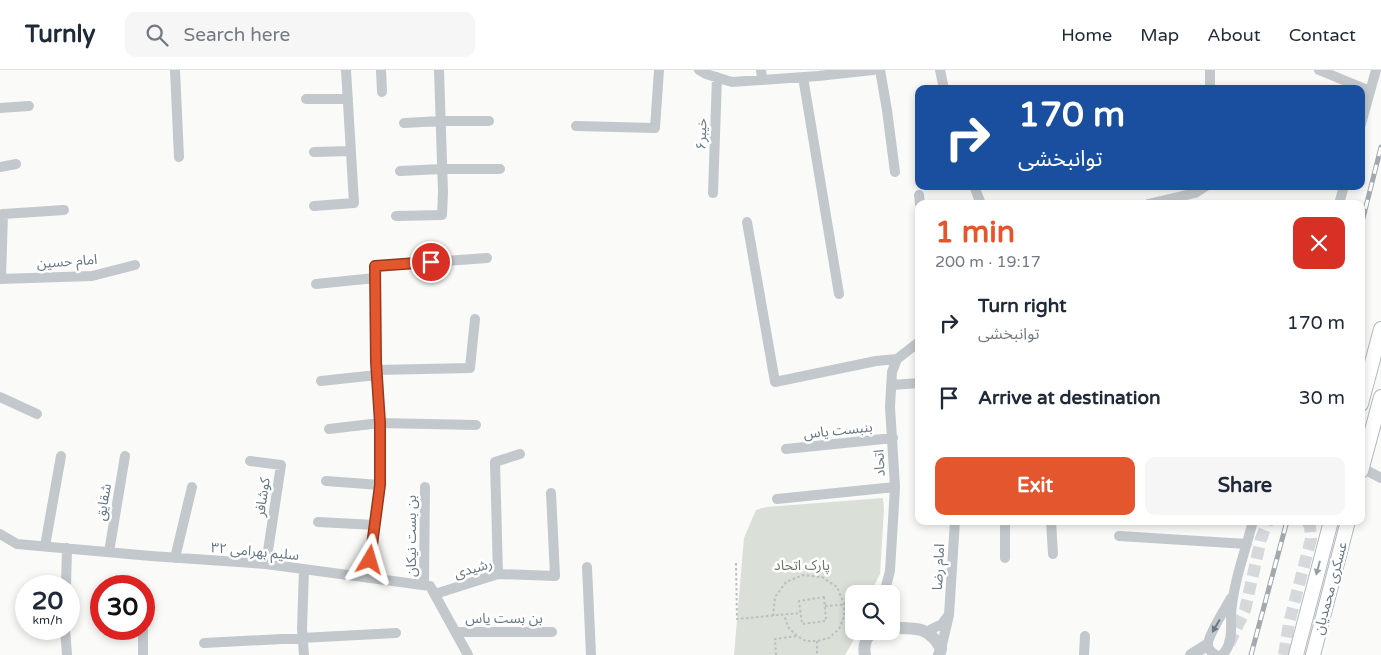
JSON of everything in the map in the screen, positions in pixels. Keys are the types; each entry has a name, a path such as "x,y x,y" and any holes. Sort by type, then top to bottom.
{"main road":[{"path":"1365,389 1381,328"},
{"path":"1365,458 1381,397"},
{"name":"عسکری محمدیان","path":"1296,655 1329,525"},
{"name":"عسکری محمدیان","path":"1313,655 1347,525"}],"street":[{"path":"175,70 179,157"},
{"path":"314,206 354,203 346,70"},
{"path":"381,70 382,92"},
{"path":"396,216 442,215 439,70"},
{"path":"576,126 655,128 659,70"},
{"path":"699,70 732,82 761,75 803,78 870,70"},
{"path":"880,70 895,172"},
{"path":"940,70 943,85"},
{"path":"1210,70 1210,85"},
{"path":"1319,70 1357,85"},
{"path":"1365,109 1376,70"},
{"name":"خیبر۶","path":"713,193 717,77"},
{"path":"803,78 839,294"},
{"path":"1365,88 1370,90"},
{"path":"306,99 348,99"},
{"path":"0,108 29,106"},
{"path":"404,123 489,121"},
{"path":"314,152 351,151"},
{"path":"0,167 16,164"},
{"path":"400,171 500,169"},
{"path":"1165,200 1195,193 1200,190"},
{"path":"0,279 3,214 64,210"},
{"path":"747,222 775,382 876,361 896,359 915,345"},
{"path":"368,578 380,485 375,266 487,258"},
{"name":"امام حسین","path":"0,279 92,276 135,265"},
{"path":"316,284 375,278"},
{"path":"322,381 376,373 470,368 475,319"},
{"name":"اتحاد","path":"886,585 890,571 895,487 890,407 892,372 896,359"},
{"path":"892,385 915,383"},
{"path":"0,397 37,414"},
{"path":"329,428 380,423 476,425"},
{"name":"بنبست یاس","path":"786,449 893,438"},
{"path":"498,574 495,462 520,454"},
{"path":"45,546 61,456"},
{"name":"شقایق","path":"109,552 125,456"},
{"name":"کوشافر","path":"250,461 281,465 266,564"},
{"path":"1365,471 1381,478"},
{"path":"326,481 380,485"},
{"name":"بن بست نیکان","path":"424,585 425,487"},
{"path":"777,499 895,487"},
{"path":"176,558 192,488"},
{"name":"رشیدی","path":"435,594 498,574 555,576 551,493"},
{"path":"318,522 375,525"},
{"name":"امام رضا","path":"942,653 949,615 955,525"},
{"path":"1005,525 1005,558"},
{"path":"1051,525 1053,554"},
{"path":"1222,655 1229,644 1232,632 1233,595 1252,525"},
{"name":"سلیم بهرامی ۳۲","path":"0,534 17,544 266,564 424,585"},
{"path":"1120,536 1247,544"},
{"path":"66,575 67,548"},
{"path":"587,567 591,655"},
{"path":"304,569 304,655"},
{"path":"424,585 430,586 468,655"},
{"path":"1216,655 1209,650 1207,645 1209,637 1233,595"},
{"path":"926,632 942,624 949,615"},
{"path":"900,628 919,629 930,634 936,640 942,653"},
{"name":"بن بست یاس","path":"456,632 552,632"},
{"path":"204,643 396,633"},
{"path":"1084,636 1084,655"},
{"path":"66,640 67,655"},
{"path":"142,640 143,655"},
{"path":"1190,655 1207,645"}],"path":[{"path":"736,563 737,619 800,613"},
{"path":"773,616 775,597 786,582 803,575 822,577 837,587 844,604 844,617 839,629 829,638 817,642 797,636 788,627 784,615"},
{"path":"824,598 825,606 826,621 802,624 799,600 824,598"},
{"path":"825,606 844,604"},
{"path":"776,655 775,639 797,636"},
{"path":"817,642 818,655"}],"green space":[{"name":"پارک اتحاد","path":"883,498 880,574 874,585 845,585 845,640 854,640 845,655 734,655 744,538 756,510 766,507"}],"tunnel":[{"path":"1229,644 1245,610 1261,539 1266,525"},
{"path":"1284,655 1289,623 1311,539 1310,525"}],"railway":[{"path":"1365,210 1381,147"},
{"path":"1251,655 1286,525"}],"route":[{"path":"370,560 380,485 375,266 431,262"}]}
